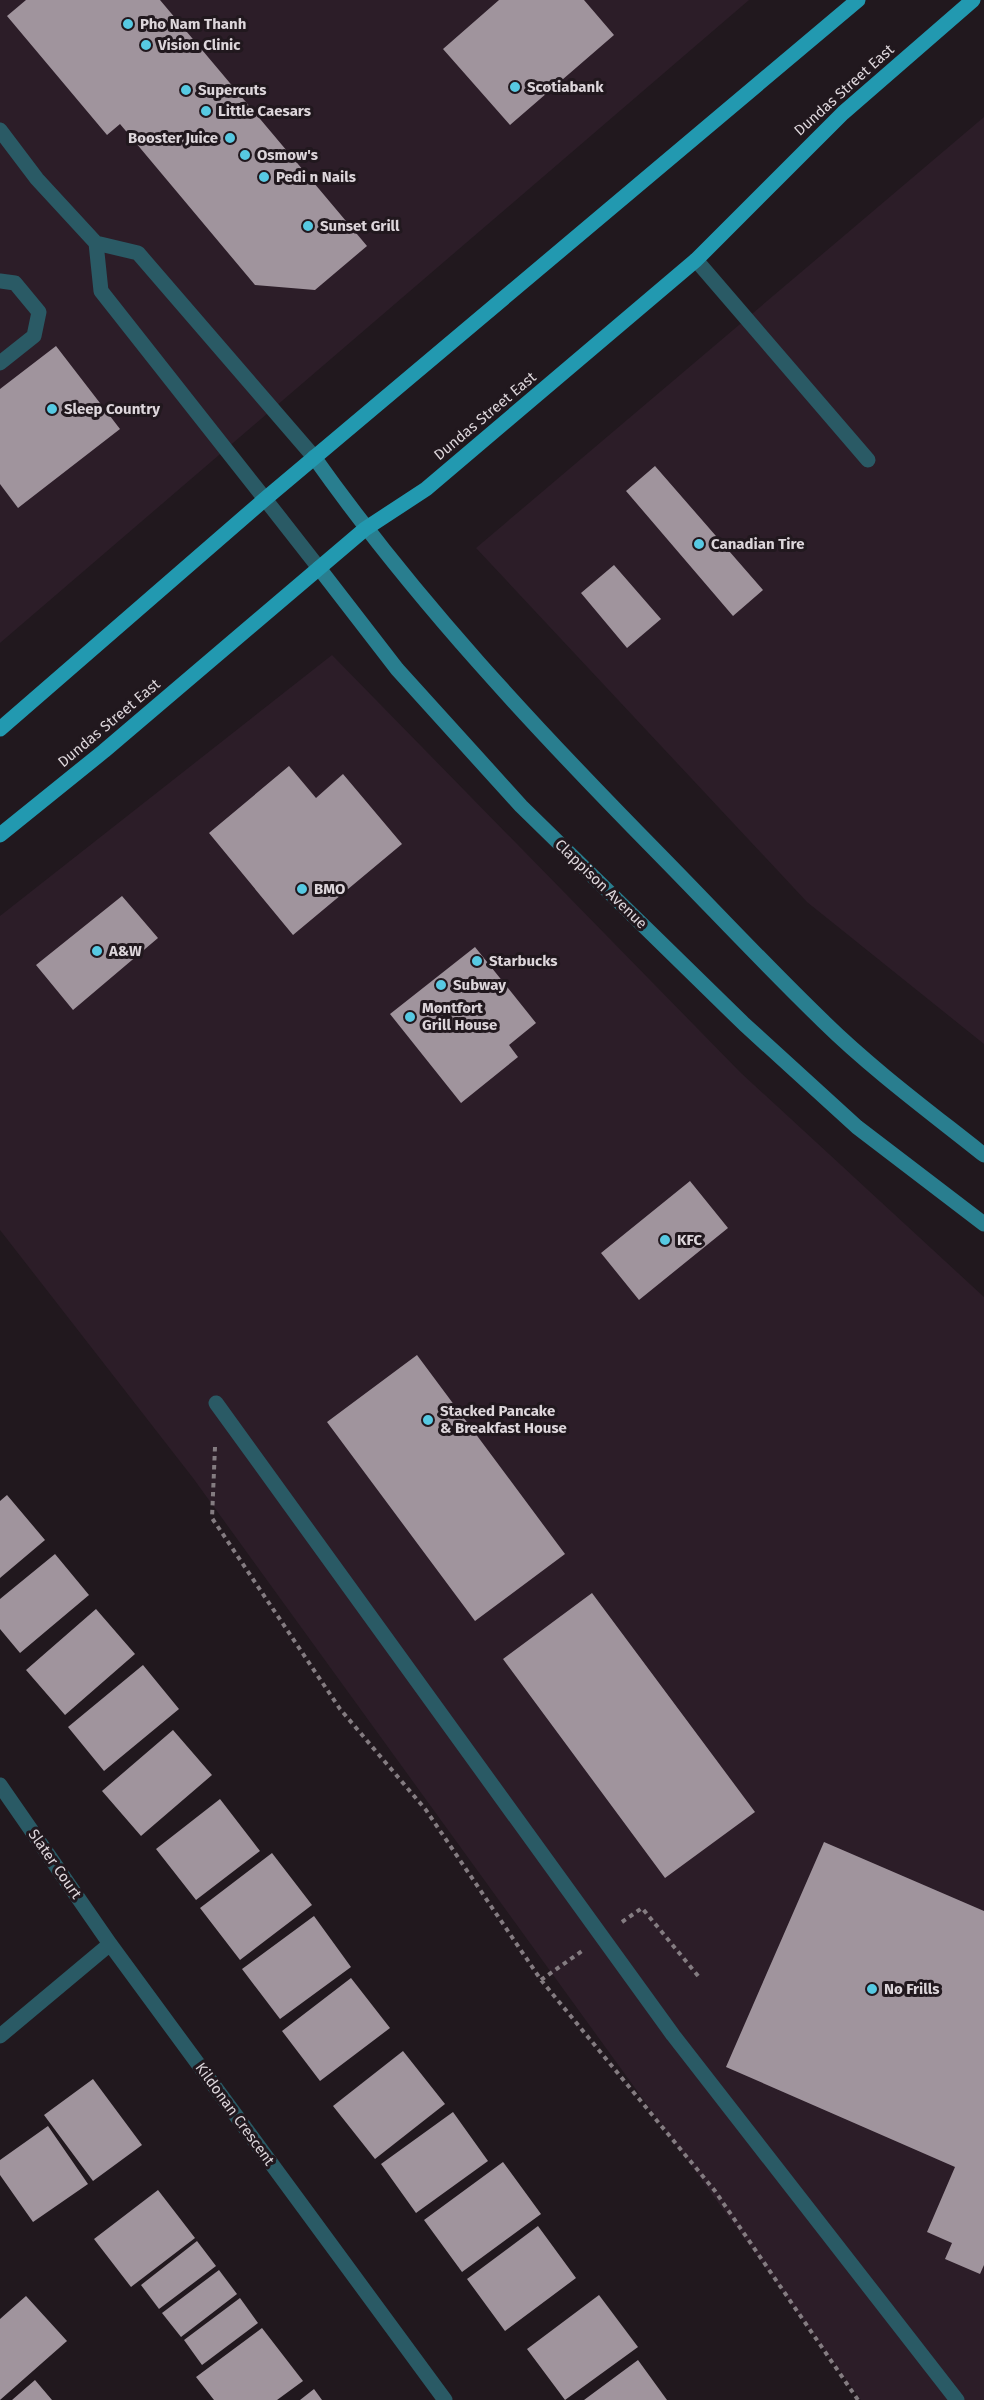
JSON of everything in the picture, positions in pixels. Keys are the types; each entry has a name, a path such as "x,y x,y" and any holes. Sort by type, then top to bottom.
{"main road":[{"path":"0,729 314,457 858,0"},
{"name":"Dundas Street East","path":"0,835 104,751 365,529 426,489 696,260 843,112 973,0"},
{"path":"314,457 365,529 422,599 554,747 824,1022 918,1103 984,1155"},
{"name":"Clappison Avenue","path":"319,568 397,669 521,806 744,1024 857,1127 984,1224"}],"street":[{"path":"0,130 37,178 96,243 138,253 314,457"},
{"name":"Clappison Avenue","path":"96,243 101,291 319,568"},
{"path":"696,260 868,460"},
{"path":"0,281 15,283 39,312 34,336 0,363"},
{"path":"216,1403 673,2035 957,2400"},
{"name":"Slater Court","path":"0,1785 110,1944"},
{"path":"0,2036 110,1944"},
{"name":"Kildonan Crescent","path":"110,1944 445,2400"}],"path":[{"path":"216,1403 212,1518 340,1709 426,1810 541,1980 715,2191 858,2400"}],"shaded area":[{"path":"0,0 749,0 0,643"},
{"path":"984,117 984,1044 807,902 476,548"},
{"path":"332,655 741,1073 984,1297 984,2400 861,2400 193,1478 0,1230 0,916"}],"building":[{"path":"26,0 160,0 367,246 315,290 255,285 120,124 107,135 7,16"},
{"name":"Scotiabank","path":"499,0 584,0 614,35 510,125 443,49"},
{"name":"Sleep Country","path":"56,346 120,429 18,508 0,484 0,389"},
{"path":"655,466 763,590 733,616 626,491"},
{"path":"614,565 661,619 627,648 581,593"},
{"name":"BMO","path":"289,766 316,798 343,774 402,844 293,935 209,833"},
{"name":"A&W","path":"122,896 158,938 73,1010 36,965"},
{"path":"475,947 536,1023 509,1045 518,1057 461,1103 390,1014"},
{"name":"KFC","path":"690,1181 728,1228 639,1300 601,1253"},
{"path":"417,1355 565,1554 475,1621 327,1422"},
{"path":"7,1495 45,1540 0,1578 0,1501"},
{"path":"55,1554 89,1595 20,1653 0,1629 0,1599"},
{"path":"592,1593 755,1812 665,1878 503,1659"},
{"path":"96,1609 135,1654 65,1715 26,1670"},
{"path":"143,1665 179,1709 104,1771 68,1727"},
{"path":"173,1730 212,1775 141,1836 102,1791"},
{"path":"220,1799 260,1851 196,1900 156,1849"},
{"name":"No Frills","path":"824,1842 984,1911 984,2265 980,2274 945,2259 952,2243 927,2232 955,2167 726,2067"},
{"path":"272,1853 312,1905 240,1960 200,1908"},
{"path":"314,1916 351,1967 280,2019 242,1969"},
{"path":"351,1978 390,2028 320,2081 282,2031"},
{"path":"403,2051 445,2104 375,2159 333,2106"},
{"path":"93,2079 142,2145 93,2181 44,2115"},
{"path":"453,2112 488,2161 416,2213 381,2164"},
{"path":"48,2126 88,2184 33,2222 0,2175 0,2160"},
{"path":"503,2162 541,2214 462,2272 424,2220"},
{"path":"158,2190 195,2238 131,2287 94,2239"},
{"path":"538,2226 576,2278 505,2331 467,2279"},
{"path":"197,2241 216,2266 159,2309 141,2285"},
{"path":"219,2270 237,2294 181,2337 162,2313"},
{"path":"599,2295 638,2347 565,2400 527,2349"},
{"path":"26,2296 67,2341 0,2400 0,2319"},
{"path":"240,2298 258,2323 202,2365 184,2340"},
{"path":"262,2328 303,2381 277,2400 214,2400 196,2377"},
{"path":"638,2360 667,2400 584,2400"},
{"path":"35,2380 52,2400 12,2400"},
{"path":"314,2389 322,2400 300,2400"}],"place":[{"name":"Pho Nam Thanh","path":"128,24"},
{"name":"Vision Clinic","path":"146,45"},
{"name":"Scotiabank","path":"515,87"},
{"name":"Supercuts","path":"186,90"},
{"name":"Little Caesars","path":"206,111"},
{"name":"Booster Juice","path":"230,138"},
{"name":"Osmow's","path":"245,155"},
{"name":"Pedi n Nails","path":"264,177"},
{"name":"Sunset Grill","path":"308,226"},
{"name":"Sleep Country","path":"52,409"},
{"name":"Canadian Tire","path":"699,544"},
{"name":"BMO","path":"302,889"},
{"name":"A&W","path":"97,951"},
{"name":"Starbucks","path":"477,961"},
{"name":"Subway","path":"441,985"},
{"name":"Montfort Grill House","path":"410,1017"},
{"name":"KFC","path":"665,1240"},
{"name":"Stacked Pancake & Breakfast House","path":"428,1420"},
{"name":"No Frills","path":"872,1989"}]}
